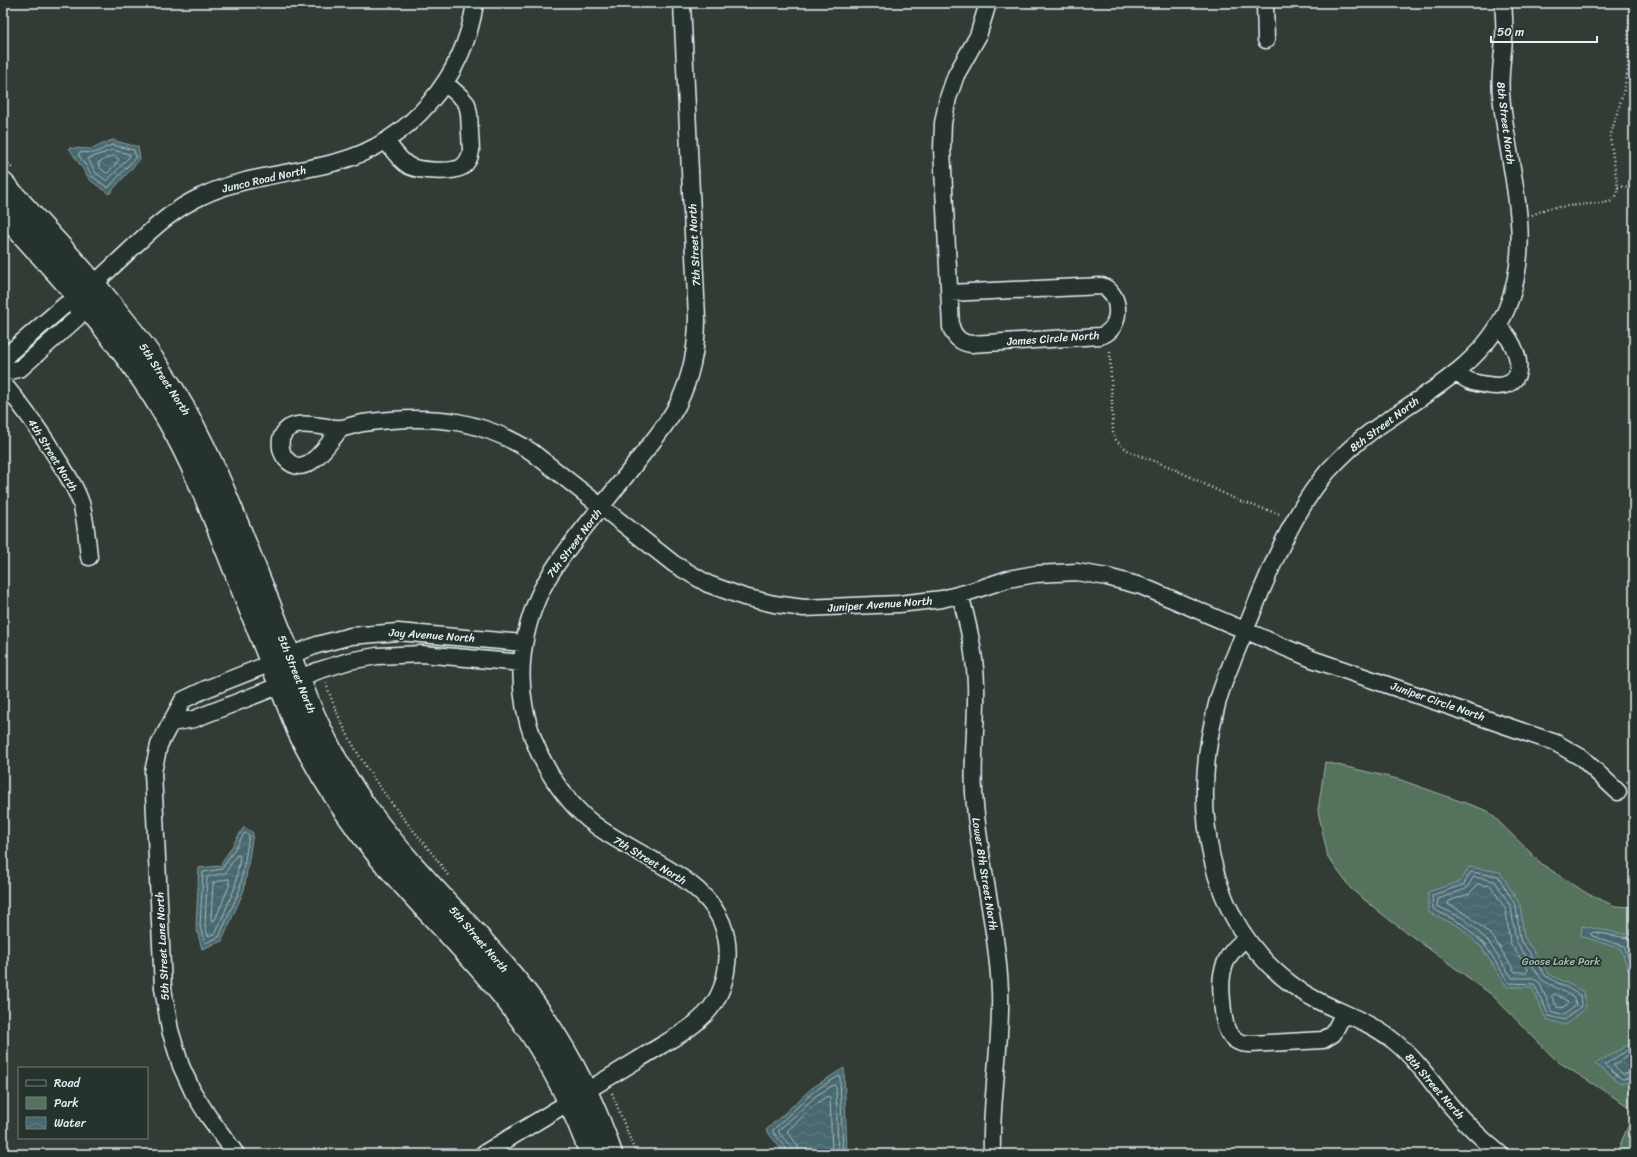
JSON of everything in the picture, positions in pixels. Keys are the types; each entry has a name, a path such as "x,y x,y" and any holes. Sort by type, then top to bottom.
{"street":[{"name":"Junco Road North","path":"3,362 7,355 60,310 87,290 165,218 200,197 238,183 344,160 366,151 386,140 420,113 445,83 457,63 465,43 475,3"},
{"name":"7th Street North","path":"578,1096 686,1030 702,1018 716,1000 723,984 728,964 728,944 719,916 710,901 700,891 685,880 598,827 576,808 560,789 542,760 531,732 524,702 522,663 524,643 532,611 546,579 563,554 656,438 672,415 686,385 695,348 697,308 682,3"},
{"name":"James Circle North","path":"949,293 1102,286 1109,289 1114,295 1116,302 1116,321 1111,331 1100,336 966,343 957,338 952,330 949,293 942,149 943,123 946,106 953,83 978,36 988,3"},
{"path":"1265,3 1266,40"},
{"name":"8th Street North","path":"1500,1154 1454,1110 1422,1068 1405,1051 1380,1031 1311,998 1292,985 1261,957 1246,938 1230,913 1221,892 1214,870 1209,842 1206,796 1209,746 1216,708 1225,680 1245,630 1291,527 1307,498 1342,456 1367,435 1456,372 1475,355 1498,326 1506,310 1518,269 1521,246 1518,209 1500,91 1504,28 1503,3"},
{"path":"386,140 402,161 416,169 453,169 461,167 465,164 469,160 471,152 468,107 461,97 445,83"},
{"name":"5th Street North","path":"3,184 87,290 111,335 138,371 178,439 281,659 290,681 310,753 330,790 380,857 512,1008 540,1048 578,1096 611,1154"},
{"name":"5th Street North","path":"3,213 87,290"},
{"path":"3,374 21,368 77,318 87,290"},
{"path":"1456,372 1470,382 1491,386 1505,386 1515,380 1518,370 1518,362 1510,339 1498,326"},
{"name":"4th Street North","path":"3,383 20,403 49,445 70,480 80,501 86,520 89,557"},
{"name":"Juniper Avenue North","path":"341,428 371,422 421,420 447,421 480,427 509,438 532,452 681,568 715,587 752,599 789,606 820,608 910,604 960,594 999,581 1026,575 1066,572 1091,574 1118,579 1141,586 1245,630"},
{"name":"Lower 8th Street North","path":"960,594 974,662 976,695 973,757 975,804 995,939 999,979 1000,1035 992,1114 992,1154"},
{"name":"Juniper Circle North","path":"1245,630 1316,660 1556,742 1582,758 1618,792"},
{"name":"Jay Avenue North","path":"281,659 341,638 381,632 418,632 524,643"},
{"name":"Jay Avenue North","path":"290,681 349,661 377,656 401,654 432,655 522,663"},
{"name":"5th Street Lane North","path":"236,1154 208,1116 187,1079 172,1038 166,1009 152,779 159,745 184,700 206,689 281,659"},
{"path":"171,723 194,719 290,681"},
{"path":"1246,938 1228,957 1222,975 1224,1023 1228,1033 1235,1040 1248,1044 1323,1040 1333,1034 1344,1013"},
{"path":"483,1154 578,1096"},
{"name":"5th Street North","path":"578,1096 591,1154"}],"path":[{"path":"1531,215 1548,208 1610,202 1616,196 1618,187 1610,138 1624,90 1629,58 1629,3"},
{"path":"1618,187 1634,186"},
{"path":"1110,352 1112,428 1115,439 1121,446 1137,455 1170,467 1232,497 1279,514"},
{"path":"326,682 346,729 371,773 388,799 451,881"},
{"path":"609,1088 619,1109 636,1154"}],"green space":[{"name":"Goose Lake Park","path":"1325,762 1398,779 1488,811 1543,865 1588,894 1615,906 1634,907 1634,1110 1557,1061 1492,995 1391,921 1351,889 1328,857 1318,811"},
{"path":"1634,1113 1634,1154 1616,1154"}],"water":[{"path":"112,140 138,147 140,159 109,194 90,180 69,148 92,149"},
{"path":"244,827 253,833 244,890 222,941 202,949 196,927 199,868 220,866"},
{"path":"1469,867 1500,872 1520,905 1524,937 1549,974 1584,992 1586,1008 1565,1025 1546,1019 1532,987 1507,987 1482,948 1460,927 1428,912 1428,892 1461,881"},
{"path":"1582,926 1634,936 1634,986 1621,949 1581,936"},
{"path":"1634,1011 1634,1082 1621,1083 1595,1064 1628,1045"},
{"path":"844,1068 847,1154 785,1154 766,1130 812,1088"}]}
